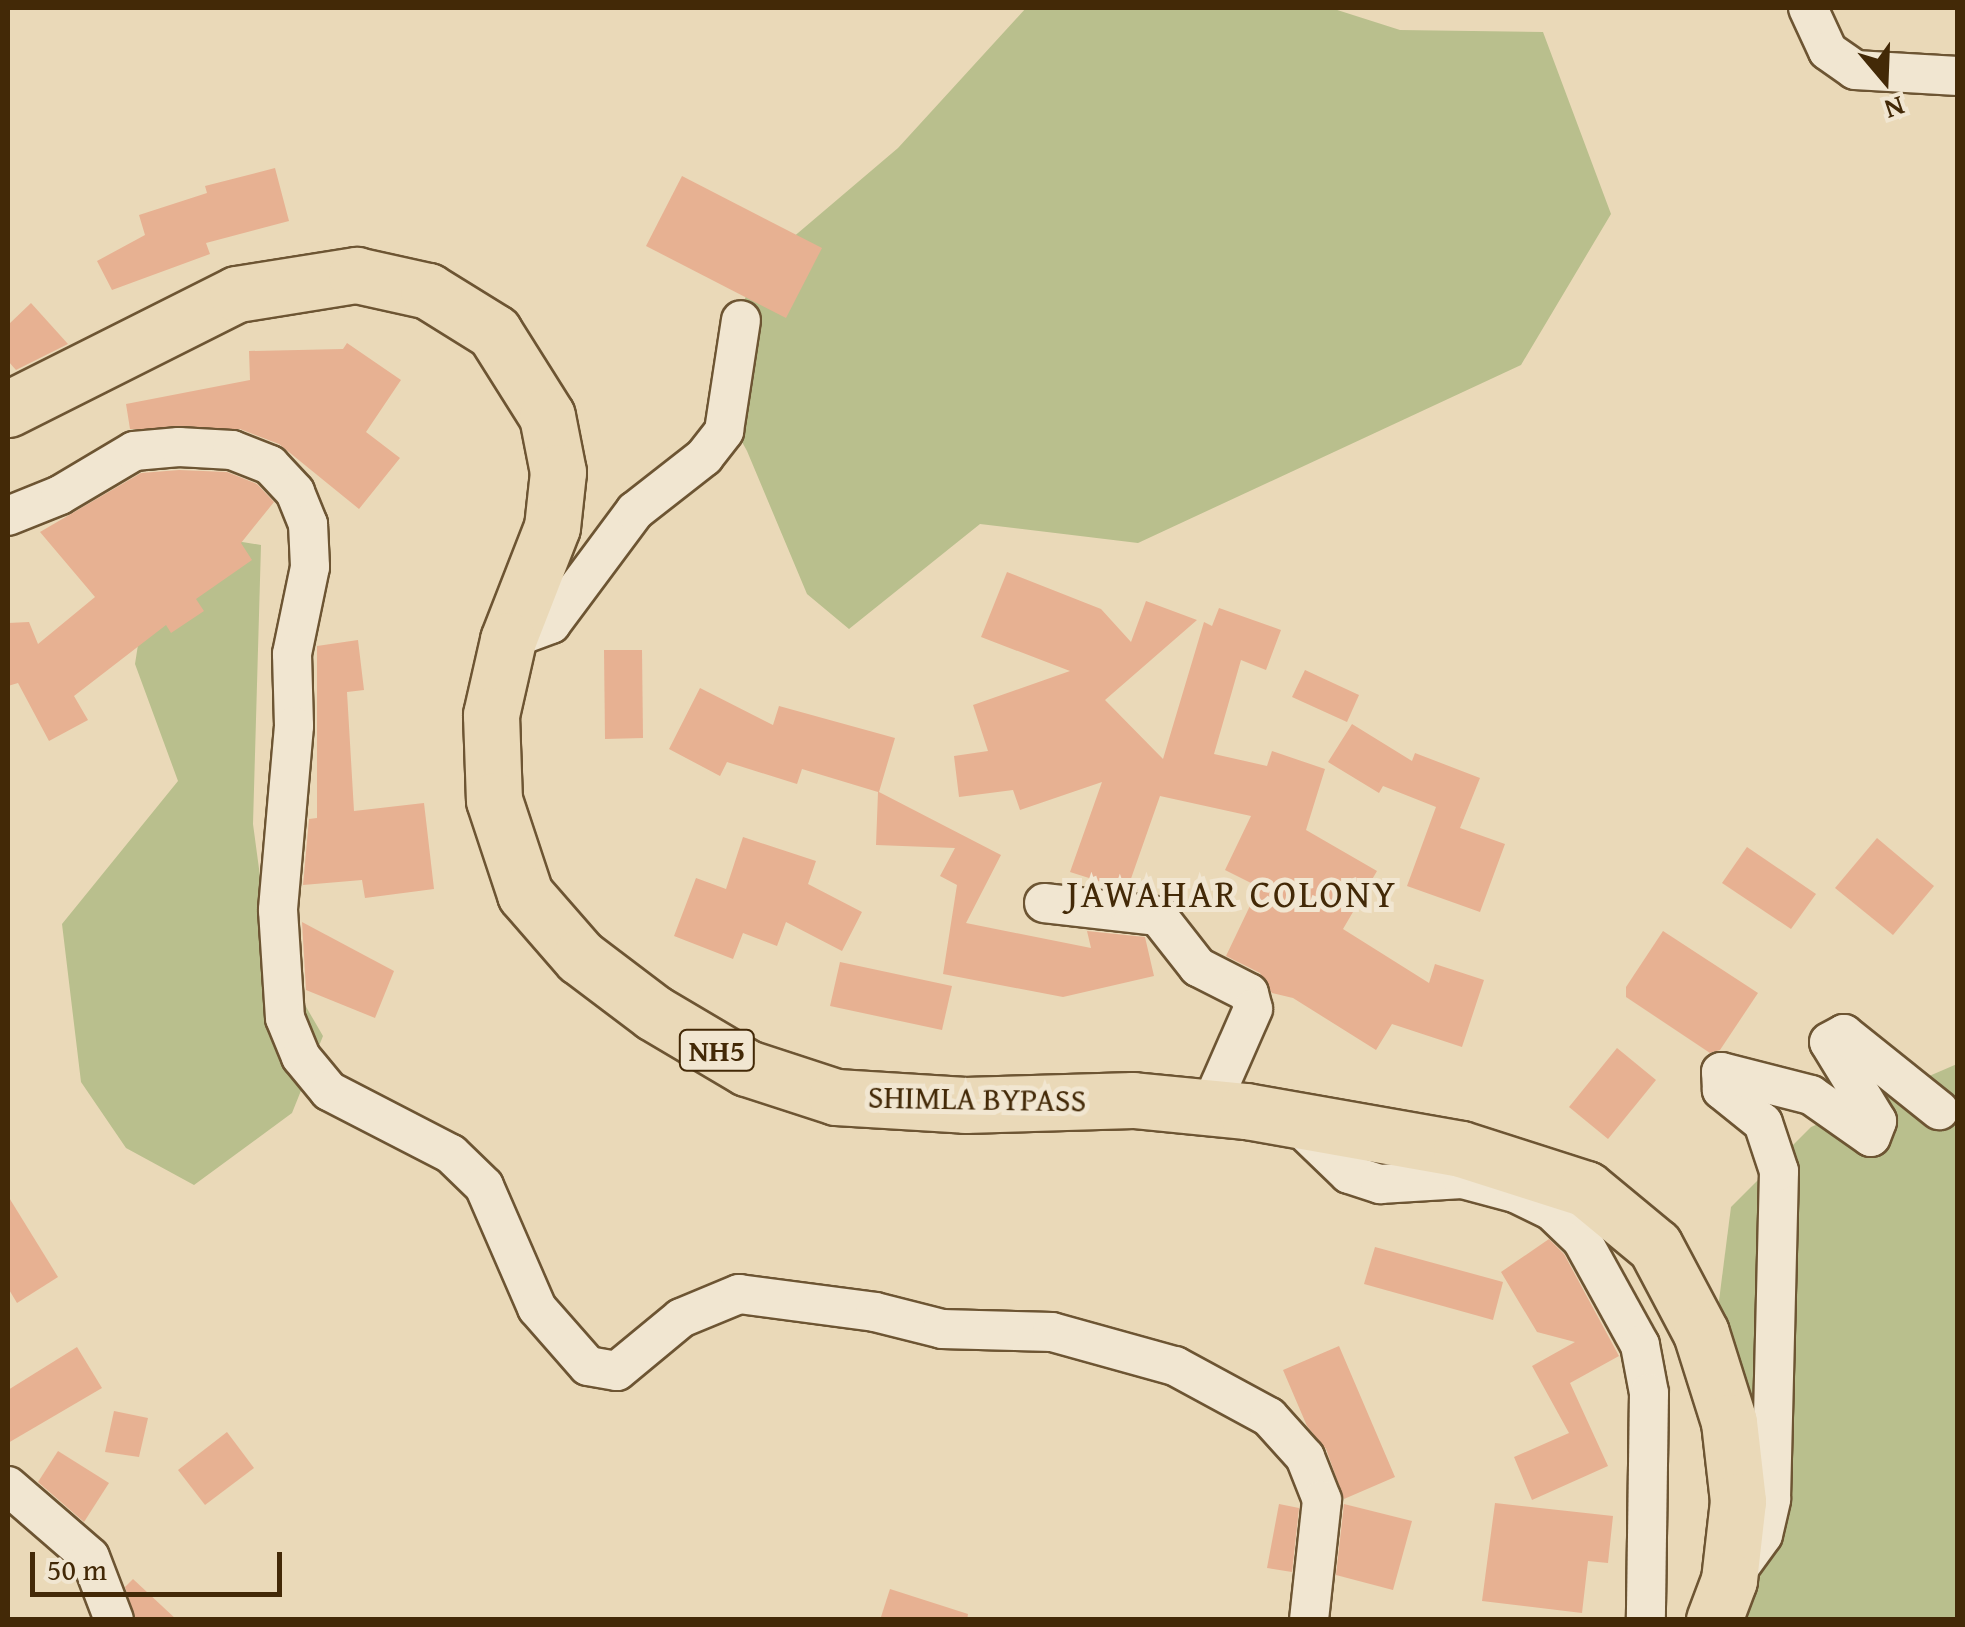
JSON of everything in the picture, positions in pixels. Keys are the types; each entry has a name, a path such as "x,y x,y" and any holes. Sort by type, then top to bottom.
{"highway":[{"name":"SHIMLA BYPASS","path":"8,410 236,294 356,275 428,292 494,332 546,416 558,472 552,527 508,640 491,714 494,800 525,894 580,957 654,1013 748,1068 836,1096 965,1105 1132,1100 1210,1108 1461,1149 1586,1189 1655,1246 1701,1334 1729,1422 1738,1501 1722,1600"}],"street":[{"path":"1808,8 1828,50 1854,70 1958,76"},
{"path":"508,640 552,624 635,510 704,457 724,431 742,320"},
{"path":"8,516 60,495 134,451 179,446 232,450 270,465 295,492 308,524 310,567 292,654 294,726 278,910 285,1018 301,1057 329,1091 451,1154 484,1186 536,1308 588,1366 616,1371 680,1318 739,1294 857,1309 942,1329 1052,1332 1175,1366 1270,1417 1305,1458 1322,1500 1309,1620"},
{"path":"1044,902 1158,916 1198,967 1249,993 1252,1009 1210,1108"},
{"path":"1722,1600 1763,1536 1772,1499 1779,1171 1763,1122 1722,1090 1721,1072 1811,1095 1871,1137 1877,1121 1829,1042 1844,1034 1939,1110"},
{"path":"1294,1121 1349,1174 1380,1184 1462,1179 1515,1192 1552,1212 1582,1240 1640,1346 1649,1393 1646,1620"},
{"path":"8,1486 90,1556 114,1620"}],"green space":[{"path":"1026,8 1331,8 1400,30 1543,32 1611,214 1521,365 1138,543 980,524 849,629 807,594 747,451 710,384 758,267 898,148"},
{"path":"212,537 261,545 253,824 269,943 323,1036 292,1113 194,1185 126,1148 81,1082 62,924 178,781 135,664 147,587"},
{"path":"1957,1064 1957,1619 1720,1619 1711,1363 1731,1207 1811,1127"}],"building":[{"path":"275,168 289,221 206,243 210,254 112,290 97,261 145,235 139,215 207,193 205,186"},
{"path":"682,176 822,248 786,318 646,246"},
{"path":"31,303 68,344 16,370 8,361 8,325"},
{"path":"347,343 401,380 366,432 400,458 359,509 279,444 240,429 130,429 126,404 250,380 249,351 343,349"},
{"path":"227,472 257,484 274,502 241,543 252,560 196,599 204,611 171,633 166,625 74,696 88,720 49,741 18,683 8,686 8,623 29,622 38,644 95,597 40,532 141,473"},
{"path":"1007,572 1101,609 1131,642 1146,601 1197,620 1105,700 1163,759 1204,622 1212,626 1219,608 1281,630 1266,670 1241,660 1214,754 1267,766 1272,751 1325,769 1306,830 1377,871 1343,929 1429,983 1435,964 1484,980 1462,1047 1392,1024 1376,1050 1293,998 1272,993 1260,973 1226,956 1259,887 1225,870 1251,816 1160,796 1127,890 1070,872 1102,782 1020,810 1013,790 959,797 954,756 988,751 973,705 1070,671 981,637"},
{"path":"358,640 364,690 347,692 354,811 424,803 434,889 365,898 362,880 303,885 309,819 317,818 317,646"},
{"path":"604,650 642,650 643,738 605,739"},
{"path":"1305,670 1359,695 1347,722 1292,697"},
{"path":"700,688 773,725 779,706 895,738 879,792 1001,855 966,923 1091,948 1087,931 1145,937 1154,976 1063,997 943,974 957,885 940,876 955,848 876,845 878,792 802,769 797,784 727,762 720,776 669,749"},
{"path":"1352,724 1412,761 1415,753 1480,778 1460,828 1505,844 1480,912 1407,886 1436,807 1383,786 1379,793 1328,762"},
{"path":"743,837 816,861 808,884 862,912 842,951 786,922 777,946 743,933 733,959 674,936 696,878 726,889"},
{"path":"1877,838 1934,886 1893,935 1835,888"},
{"path":"1747,847 1816,894 1791,929 1722,883"},
{"path":"302,922 394,971 375,1018 306,990"},
{"path":"1663,931 1758,993 1720,1050 1710,1053 1626,997 1626,987"},
{"path":"840,962 952,986 942,1030 830,1006"},
{"path":"1617,1048 1656,1080 1608,1139 1569,1107"},
{"path":"8,1196 58,1277 17,1303 8,1288"},
{"path":"1549,1239 1564,1254 1619,1356 1570,1383 1608,1466 1532,1500 1514,1457 1569,1433 1532,1366 1575,1342 1537,1332 1501,1272"},
{"path":"1375,1247 1503,1282 1493,1320 1364,1284"},
{"path":"1339,1346 1395,1477 1344,1499 1326,1449 1307,1426 1283,1370"},
{"path":"77,1347 102,1388 8,1443 8,1390"},
{"path":"114,1411 148,1418 139,1457 105,1452"},
{"path":"227,1432 254,1468 205,1505 178,1470"},
{"path":"58,1451 109,1483 84,1522 38,1482"},
{"path":"1495,1503 1613,1516 1608,1563 1588,1561 1582,1613 1482,1601"},
{"path":"1279,1504 1299,1508 1292,1572 1267,1568"},
{"path":"1344,1504 1412,1521 1393,1590 1336,1575"},
{"path":"133,1579 177,1620 136,1620 125,1587"},
{"path":"890,1589 968,1614 967,1620 880,1620"}],"district":[{"name":"JAWAHAR COLONY","path":"1232,894"}]}
